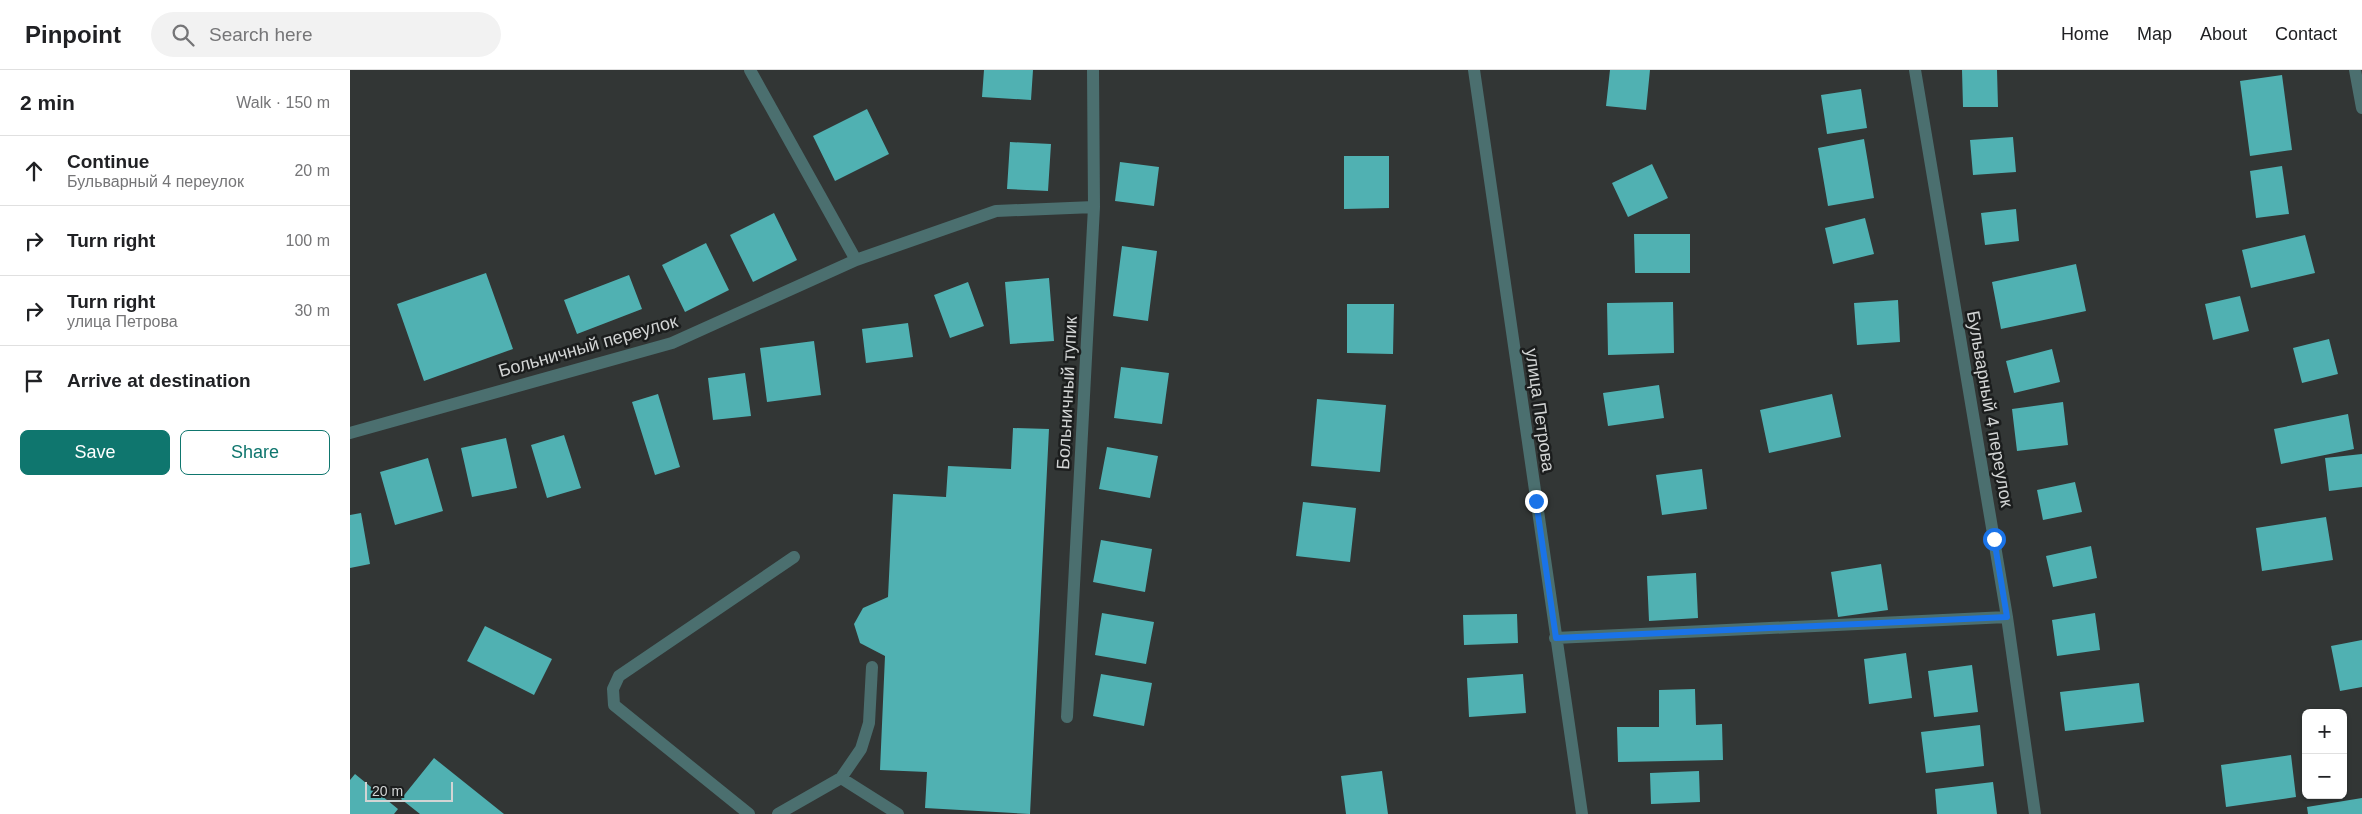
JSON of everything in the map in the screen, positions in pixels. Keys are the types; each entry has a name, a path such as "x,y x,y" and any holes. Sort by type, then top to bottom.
{"street":[{"path":"750,70 856,260"},
{"name":"Больничный тупик","path":"1067,717 1094,207 1093,70"},
{"name":"улица Петрова","path":"1474,70 1582,814"},
{"name":"Бульварный 4 переулок","path":"1915,70 2007,617 2035,814"},
{"path":"2355,70 2362,108"},
{"name":"Больничный переулок","path":"350,433 672,343 856,260 996,211 1094,207"},
{"path":"749,814 614,704 612,689 619,676 794,557"},
{"path":"1556,638 2007,617"},
{"path":"778,814 842,778 861,749 869,723 872,667"},
{"path":"842,778 898,814"}],"building":[{"path":"984,70 1033,70 1031,100 982,97"},
{"path":"1610,70 1650,70 1646,110 1606,106"},
{"path":"1962,70 1997,70 1998,107 1963,107"},
{"path":"2282,75 2292,150 2250,156 2240,81"},
{"path":"1861,89 1867,128 1827,134 1821,95"},
{"path":"867,109 889,154 835,181 813,136"},
{"path":"2013,137 2016,172 1973,175 1970,140"},
{"path":"1864,139 1874,198 1828,206 1818,148"},
{"path":"1010,142 1051,144 1048,191 1007,189"},
{"path":"1344,156 1389,156 1389,208 1344,209"},
{"path":"1120,162 1159,167 1154,206 1115,201"},
{"path":"1652,164 1668,198 1628,217 1612,183"},
{"path":"2282,166 2289,214 2256,218 2250,171"},
{"path":"2016,209 2019,241 1985,245 1981,213"},
{"path":"774,213 797,260 753,282 730,235"},
{"path":"1865,218 1874,254 1833,264 1825,228"},
{"path":"1634,234 1690,234 1690,273 1635,273"},
{"path":"2305,235 2315,273 2251,288 2242,250"},
{"path":"706,243 729,290 685,312 662,265"},
{"path":"1122,246 1157,251 1148,321 1113,316"},
{"path":"2076,264 2086,311 2001,329 1992,282"},
{"path":"486,273 513,349 424,381 397,304"},
{"path":"629,275 642,309 577,334 564,300"},
{"path":"1049,278 1054,341 1010,344 1005,282"},
{"path":"968,282 984,326 950,338 934,295"},
{"path":"2240,296 2249,331 2213,340 2205,304"},
{"path":"1898,300 1900,342 1857,345 1854,303"},
{"path":"1673,302 1674,353 1608,355 1607,303"},
{"path":"1347,304 1394,304 1393,354 1347,353"},
{"path":"908,323 913,357 866,363 862,329"},
{"path":"2329,339 2338,374 2302,383 2293,348"},
{"path":"814,341 821,395 767,402 760,348"},
{"path":"2052,349 2060,382 2014,393 2006,361"},
{"path":"1121,367 1169,373 1162,424 1114,418"},
{"path":"745,373 751,416 713,420 708,378"},
{"path":"1659,385 1664,418 1608,426 1603,393"},
{"path":"658,394 680,467 655,475 632,402"},
{"path":"1832,394 1841,437 1769,453 1760,410"},
{"path":"1317,399 1386,405 1380,472 1311,466"},
{"path":"2063,402 2068,445 2017,451 2012,409"},
{"path":"2348,414 2354,449 2281,464 2274,429"},
{"path":"1013,428 1049,429 1030,814 925,808 927,772 880,770 885,656 860,643 854,624 863,608 888,597 893,494 946,497 948,466 1011,469"},
{"path":"564,435 581,488 547,498 531,445"},
{"path":"506,438 517,488 472,497 461,448"},
{"path":"1107,447 1158,456 1150,498 1099,489"},
{"path":"2362,454 2362,487 2329,491 2325,458"},
{"path":"428,458 443,511 395,525 380,472"},
{"path":"1702,469 1707,509 1662,515 1656,475"},
{"path":"2075,482 2082,512 2043,520 2037,490"},
{"path":"1303,502 1356,508 1350,562 1296,556"},
{"path":"361,513 370,564 350,568 350,515"},
{"path":"2326,517 2333,560 2262,571 2256,528"},
{"path":"1101,540 1152,549 1145,592 1093,582"},
{"path":"2091,546 2097,578 2053,587 2046,556"},
{"path":"1881,564 1888,610 1838,617 1831,572"},
{"path":"1696,573 1698,618 1649,621 1647,576"},
{"path":"1102,613 1154,622 1146,664 1095,655"},
{"path":"2095,613 2100,650 2057,656 2052,620"},
{"path":"1517,614 1518,643 1464,645 1463,615"},
{"path":"485,626 552,659 534,695 467,661"},
{"path":"2362,640 2362,687 2340,691 2331,646"},
{"path":"1906,653 1912,698 1869,704 1864,659"},
{"path":"1972,665 1978,712 1934,717 1928,671"},
{"path":"1101,674 1152,683 1144,726 1093,716"},
{"path":"1523,674 1526,713 1469,717 1467,678"},
{"path":"2139,683 2144,722 2065,731 2060,692"},
{"path":"1695,689 1696,725 1722,724 1723,760 1618,762 1617,727 1659,727 1659,690"},
{"path":"1980,725 1984,766 1926,773 1921,732"},
{"path":"2291,755 2296,797 2226,807 2221,765"},
{"path":"434,758 504,814 420,814 401,799"},
{"path":"1382,771 1388,814 1346,814 1341,776"},
{"path":"1699,771 1700,802 1651,804 1650,773"},
{"path":"355,774 398,809 394,814 350,814 350,780"},
{"path":"1993,782 1997,814 1937,814 1935,789"},
{"path":"2362,798 2362,814 2308,814 2307,807"}],"route":[{"path":"1536,501 1556,638 2007,617 1994,539"}]}
